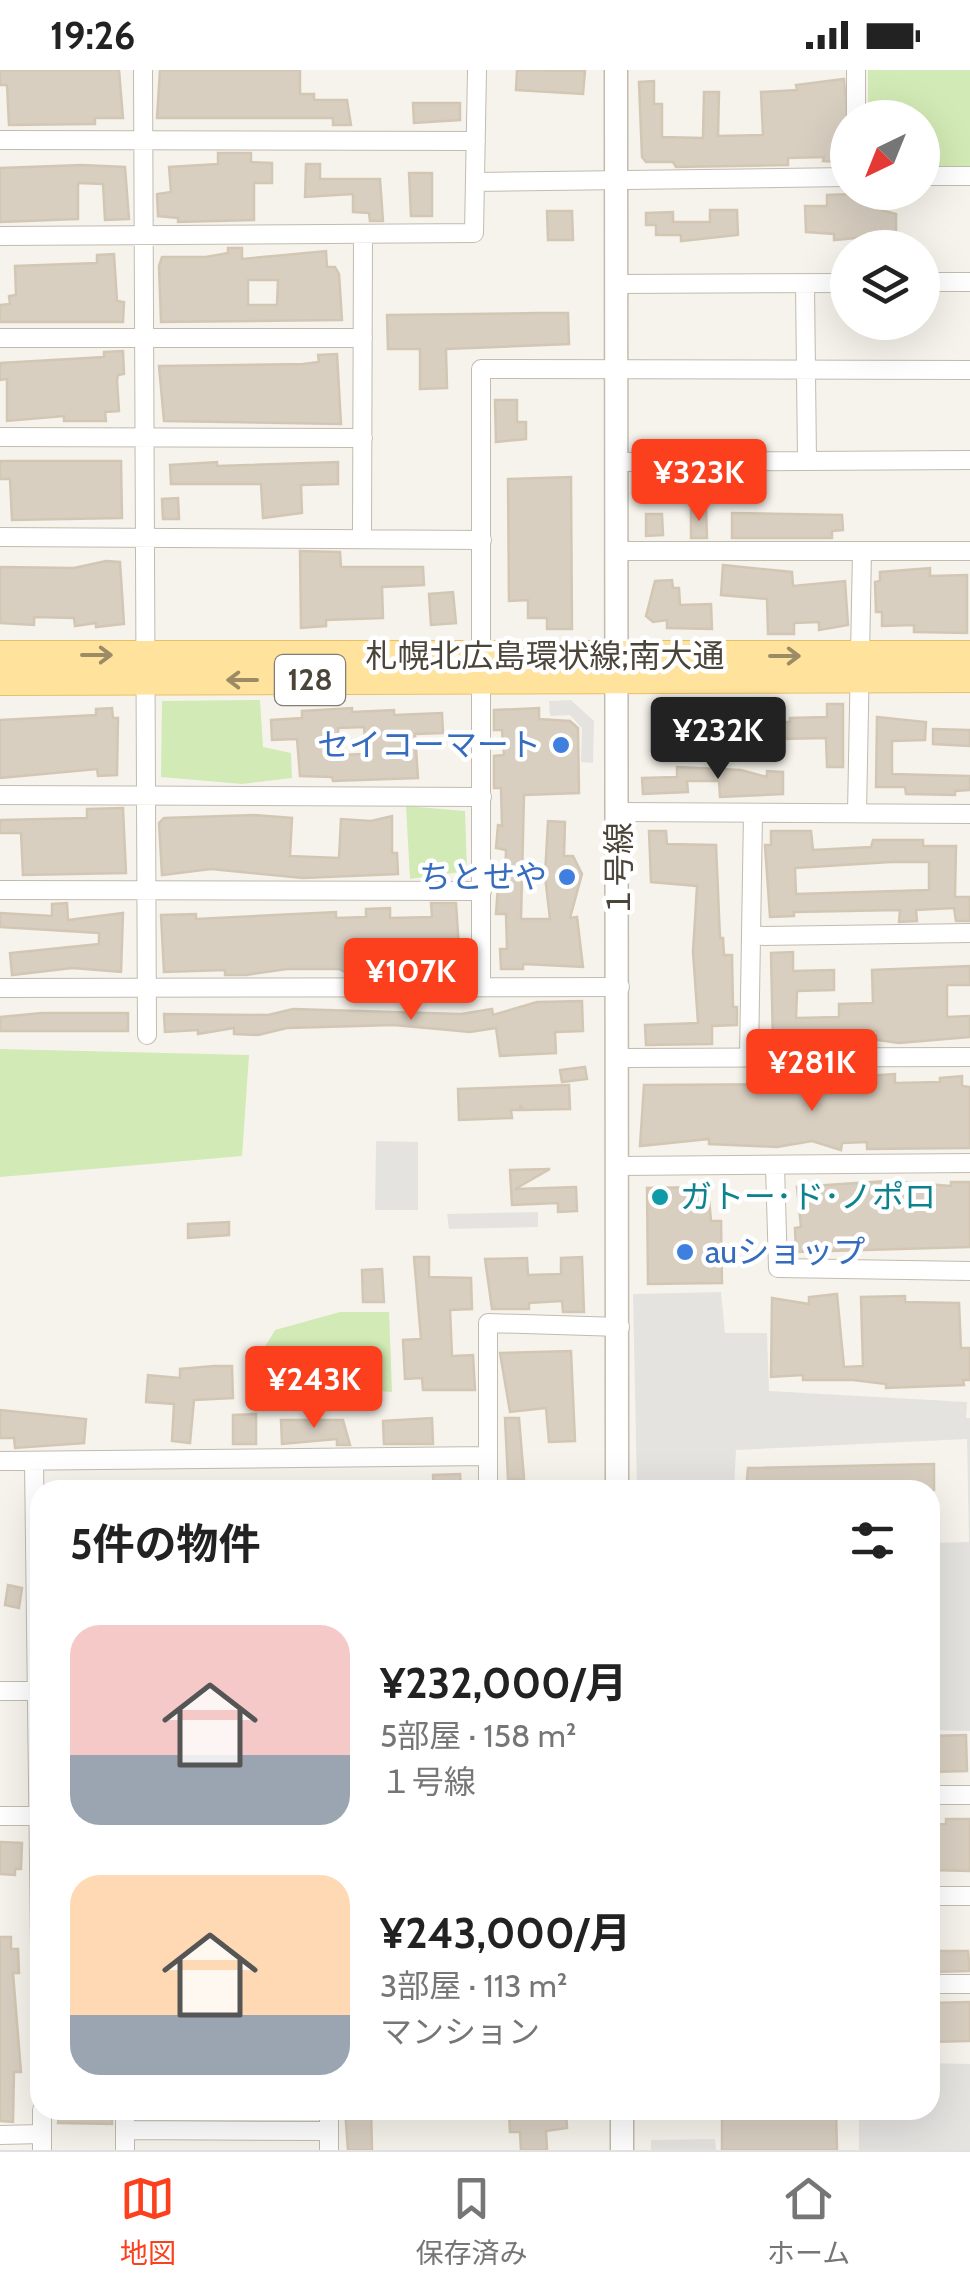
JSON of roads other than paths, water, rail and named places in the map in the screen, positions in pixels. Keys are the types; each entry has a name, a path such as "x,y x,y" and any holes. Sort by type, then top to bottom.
{"main road":[{"name":"札幌北広島環状線;南大通","path":"0,655 146,668 862,667 970,678"},
{"name":"札幌北広島環状線;南大通","path":"862,667 970,655"},
{"name":"札幌北広島環状線;南大通","path":"0,681 146,668"}],"street":[{"path":"143,70 147,1035"},
{"path":"0,236 474,233 476,70"},
{"name":"１号線","path":"616,70 620,987 617,1480"},
{"path":"856,70 856,100"},
{"path":"0,140 476,141"},
{"path":"940,176 970,176"},
{"path":"475,182 830,177"},
{"path":"362,539 363,234"},
{"path":"940,282 970,282"},
{"path":"618,284 830,283"},
{"path":"805,284 807,461"},
{"path":"0,338 363,338"},
{"path":"481,987 481,369 970,370"},
{"path":"0,437 362,438"},
{"path":"618,462 970,460"},
{"path":"0,536 482,540"},
{"path":"618,551 970,552"},
{"path":"857,813 862,551"},
{"path":"0,795 482,797"},
{"path":"619,812 970,814"},
{"path":"750,1058 753,813"},
{"path":"0,890 482,891"},
{"path":"754,936 970,933"},
{"path":"0,988 620,987"},
{"path":"620,1058 970,1057"},
{"path":"620,1166 970,1163"},
{"path":"776,1166 778,1268 970,1271"},
{"path":"488,1480 488,1323 620,1327"},
{"path":"0,1461 488,1456"},
{"path":"34,1461 35,1480"},
{"path":"0,1691 30,1691"},
{"path":"940,1795 970,1795"},
{"path":"0,1816 30,1816"},
{"path":"940,1896 970,1896"},
{"path":"940,1984 970,1984"},
{"path":"124,2120 126,2150"},
{"path":"622,2120 622,2150"},
{"path":"125,2130 329,2140"},
{"path":"0,2134 42,2142"}],"place":[{"name":"セイコーマート","path":"561,745"},
{"name":"ちとせや","path":"567,877"},
{"name":"ガトー･ド･ノポロ","path":"660,1197"},
{"name":"auショップ","path":"685,1252"}]}
